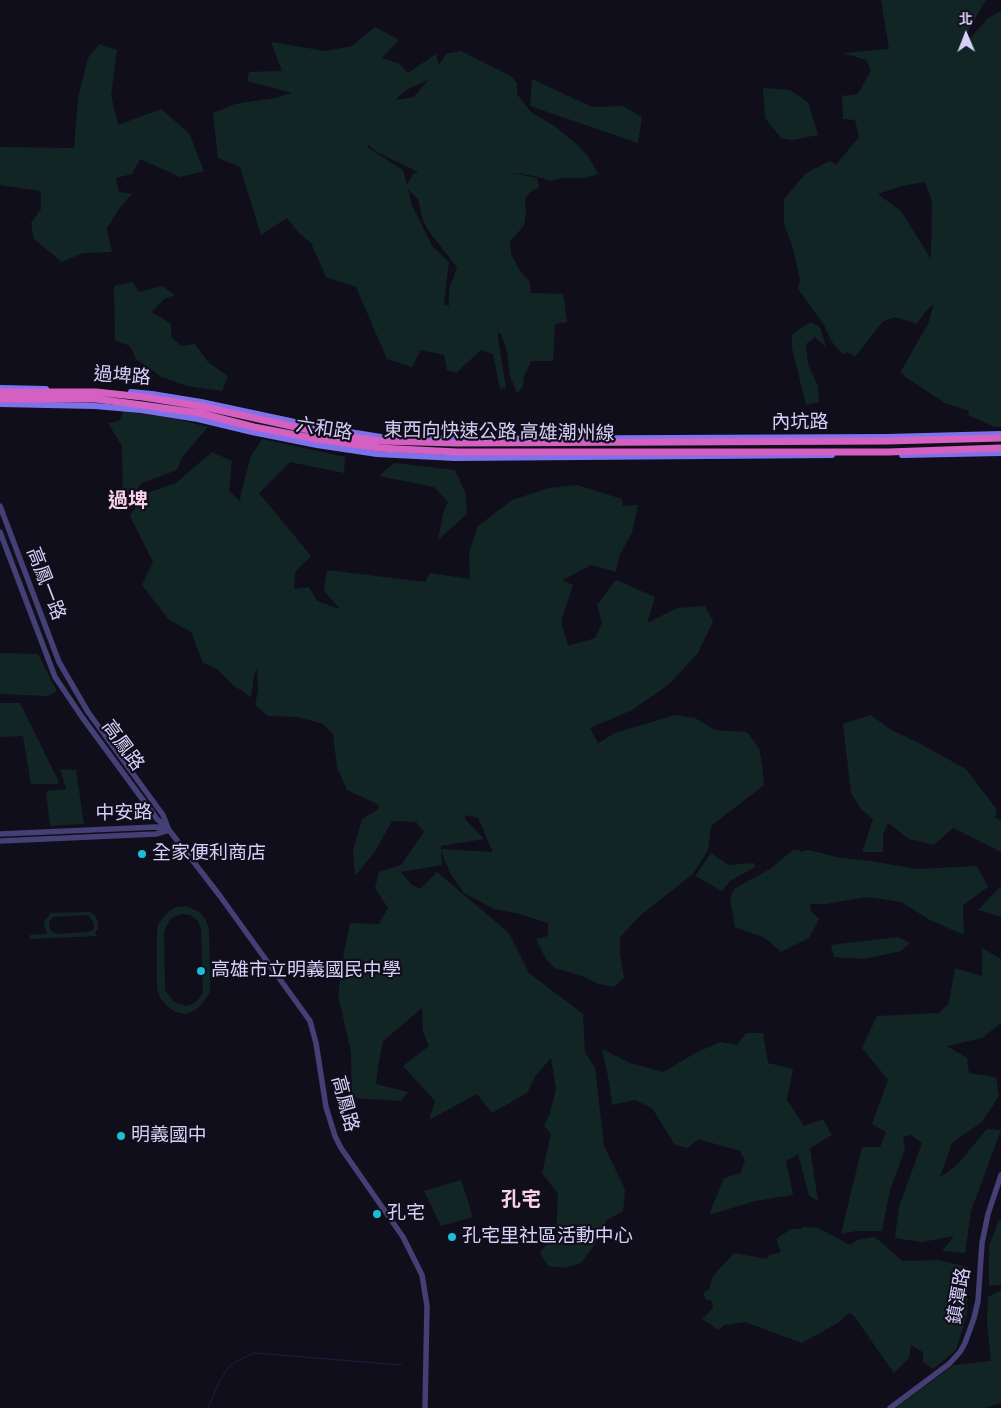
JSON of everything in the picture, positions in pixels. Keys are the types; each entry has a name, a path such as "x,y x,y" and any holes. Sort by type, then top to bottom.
{"highway":[{"name":"東西向快速公路 高雄潮州線","path":"0,392 96,392 143,397 200,406 318,432 380,441 457,444 878,441 1001,438"},
{"name":"東西向快速公路 高雄潮州線","path":"0,398 96,399 142,404 199,413 254,427 317,439 379,448 456,452 888,452 1001,448"}],"main road":[{"name":"過埤路","path":"0,388 96,390 152,394 240,410"},
{"name":"過埤路","path":"0,404 95,406 141,410 224,425"},
{"name":"六和路","path":"240,410 318,427 381,437 600,439"},
{"name":"六和路","path":"224,425 317,445 377,454 455,458 601,457"},
{"name":"內坑路","path":"600,439 1001,434"},
{"name":"內坑路","path":"601,457 1001,453"}],"street":[{"name":"高鳳一路","path":"0,506 64,673"},
{"name":"高鳳一路","path":"0,532 55,677"},
{"name":"高鳳路","path":"64,673 88,712 163,815 169,830"},
{"name":"高鳳路","path":"55,677 157,819 169,830 220,896 308,1016 316,1043 326,1107 335,1136 341,1148 402,1237 417,1262 425,1285 427,1306 425,1408"},
{"name":"中安路","path":"0,834 156,827 169,830"},
{"name":"中安路","path":"0,841 156,834 169,830"},
{"name":"鎮潭路","path":"890,1408 906,1398 949,1364 965,1343 978,1301 982,1243 988,1214 1001,1175"}],"green space":[{"path":"881,0 986,0 961,43 967,42 988,18 1001,11 1001,427 995,427 968,415 969,411 945,403 900,373 928,324 934,304 925,312 917,324 895,317 882,322 855,357 847,352 843,355 832,342 824,325 798,289 800,280 792,245 784,224 784,199 806,173 830,161 836,165 859,137 855,120 843,119 842,96 858,94 871,70 866,60 843,53 889,49","holes":["925,182 932,201 931,259 901,211 878,194 902,186"]},
{"path":"375,27 399,40 382,58 400,64 408,73 436,54 439,65 446,54 461,51 511,76 517,83 517,94 531,112 572,140 588,156 598,174 585,178 561,178 552,181 530,175 507,172 537,178 539,187 529,193 525,199 526,213 524,226 510,241 511,254 520,271 530,282 531,293 563,294 567,322 555,324 553,361 531,361 524,377 523,387 517,393 510,376 507,352 501,334 498,332 506,388 500,389 493,354 481,350 456,373 447,370 444,355 421,350 412,367 387,359 356,287 326,277 311,243 299,233 287,218 261,235 240,167 218,158 213,113 235,104 275,98 292,93 247,81 249,72 282,71 271,42 325,51 352,46","holes":["428,80 414,97 395,100 406,90","369,145 375,151 418,172 413,174 407,185 403,170 367,147","408,189 418,199 423,220 430,233 457,267 449,290 449,306 444,304 449,262 432,246 411,203"]},
{"path":"99,44 117,50 111,95 118,125 161,109 189,133 204,171 180,177 140,159 132,174 116,178 119,192 132,194 119,209 107,228 112,252 83,253 62,262 34,239 31,223 41,209 41,191 0,185 0,147 74,148 78,98 88,58"},
{"path":"532,79 592,107 623,106 642,117 638,143 530,106"},
{"path":"763,88 790,90 808,102 818,135 792,140 781,138 765,118"},
{"path":"132,282 139,292 162,286 175,295 164,299 152,312 171,324 171,337 181,346 195,344 208,362 228,376 222,391 187,386 162,377 136,359 130,346 115,340 114,286"},
{"path":"810,322 820,327 826,347 815,337 806,344 808,364 818,386 819,402 806,405 792,348 792,335"},
{"path":"124,411 176,419 208,427 182,457 177,470 142,483 123,507 122,446 108,423 119,421"},
{"path":"262,439 345,457 344,473 290,462 259,493 311,556 295,572 294,589 309,587 317,601 340,609 324,591 327,570 425,582 430,573 470,579 469,553 478,526 512,500 549,488 577,485 622,499 623,506 638,505 632,532 619,557 616,572 591,565 562,580 573,585 561,621 568,646 595,638 602,623 597,605 616,580 655,597 647,623 677,608 705,606 713,621 698,653 668,685 632,710 590,728 598,743 615,733 675,715 695,718 715,730 747,732 759,748 764,785 711,826 708,850 693,874 642,914 620,937 620,954 624,978 614,987 599,984 582,976 555,968 546,959 536,939 548,936 548,923 520,914 494,909 464,893 450,873 441,851 442,865 401,872 412,885 420,889 437,872 509,933 529,973 583,1014 585,1052 595,1068 604,1145 625,1190 623,1211 607,1220 595,1244 581,1263 564,1268 548,1266 540,1253 556,1232 558,1194 542,1173 551,1134 544,1126 550,1113 556,1089 551,1058 536,1075 527,1093 492,1113 477,1094 429,1120 435,1101 403,1066 429,1046 423,1032 422,1008 383,1041 376,1084 408,1092 401,1101 352,1098 351,1052 338,995 350,923 379,924 388,908 375,888 379,872 401,865 424,832 416,822 392,821 376,850 355,876 353,851 362,819 380,808 377,804 347,790 337,767 333,734 323,724 298,717 268,716 255,705 258,691 257,669 254,675 251,697 233,685 217,669 203,663 191,632 169,620 142,585 153,562 130,516 144,494 176,483 212,452 232,461 229,491 240,501 251,456","holes":["465,815 478,818 493,852 441,849 441,846 484,839 465,819"]},
{"path":"394,463 455,470 465,492 467,514 438,540 443,514 448,502 434,487 379,476"},
{"path":"0,653 38,654 57,691 48,696 0,694"},
{"path":"0,703 20,703 58,780 58,784 31,784 23,736 0,737"},
{"path":"871,715 891,730 966,769 997,810 995,817 1001,821 1001,852 953,828 934,845 909,839 888,823 883,835 883,852 862,852 873,819 861,809 851,793 843,724"},
{"path":"60,769 76,770 84,824 51,826 50,824 46,793 48,791 66,789"},
{"path":"793,850 799,850 800,852 808,850 841,858 916,869 977,866 988,887 963,905 964,935 930,920 901,902 867,897 826,904 810,904 811,911 819,919 809,938 781,952 765,938 735,927 730,899 734,889 770,869"},
{"path":"711,853 729,865 754,863 755,867 730,881 722,891 695,876"},
{"path":"1001,886 1001,917 978,910"},
{"path":"185,906 200,912 206,920 209,929 210,992 201,1005 194,1011 185,1014 176,1012 168,1007 161,999 157,989 158,924 168,912 176,907","holes":["181,914 190,915 198,921 201,929 203,992 193,1004 186,1006 173,1001 165,990 164,931 170,919"]},
{"path":"91,912 98,922 98,928 95,933 97,936 30,939 30,935 47,934 44,921 51,913","holes":["88,915 94,923 94,929 88,932 56,934 51,931 49,926 49,922 53,917"]},
{"path":"898,937 910,943 901,951 864,959 834,957 831,945"},
{"path":"982,948 1001,959 1001,1023 982,1038 947,1046 967,1058 969,1073 996,1077 999,1096 982,1122 952,1143 940,1177 957,1165 987,1129 1001,1130 971,1211 965,1253 942,1251 954,1236 922,1242 895,1238 899,1207 922,1143 911,1135 903,1137 905,1149 890,1190 882,1231 856,1231 841,1234 862,1147 880,1147 886,1132 872,1124 888,1080 862,1048 877,1016 939,1013 949,1003 955,968 982,976"},
{"path":"746,1033 763,1033 768,1063 793,1069 787,1100 804,1126 823,1119 832,1135 810,1148 818,1201 809,1196 798,1154 786,1161 793,1195 755,1201 709,1215 724,1178 741,1173 745,1160 740,1151 698,1139 688,1148 675,1145 652,1108 635,1100 612,1105 602,1049 630,1063 663,1072 697,1052 721,1042 737,1045"},
{"path":"461,1180 473,1217 441,1226 424,1191"},
{"path":"999,1220 1001,1221 1001,1285 989,1286 989,1246"},
{"path":"803,1227 818,1228 850,1245 857,1240 874,1237 902,1261 939,1260 968,1267 967,1315 956,1350 933,1369 923,1362 923,1352 911,1345 909,1358 894,1373 854,1316 849,1313 839,1322 802,1343 745,1322 724,1325 719,1330 702,1319 713,1308 712,1301 706,1300 703,1293 709,1289 713,1276 734,1253 767,1259 770,1255 781,1252 776,1239 791,1229"},
{"path":"1001,1290 1001,1403 985,1408 895,1408 954,1365 991,1361 987,1321 988,1297"}],"waterway":[{"path":"208,1408 219,1382 229,1367 254,1353 402,1365"}],"place":[{"name":"全家便利商店","path":"142,854"},
{"name":"高雄市立明義國民中學","path":"201,971"},
{"name":"明義國中","path":"121,1136"},
{"name":"孔宅","path":"377,1214"},
{"name":"孔宅里社區活動中心","path":"452,1237"}],"district":[{"name":"過埤","path":"128,502"},
{"name":"孔宅","path":"521,1201"}]}
